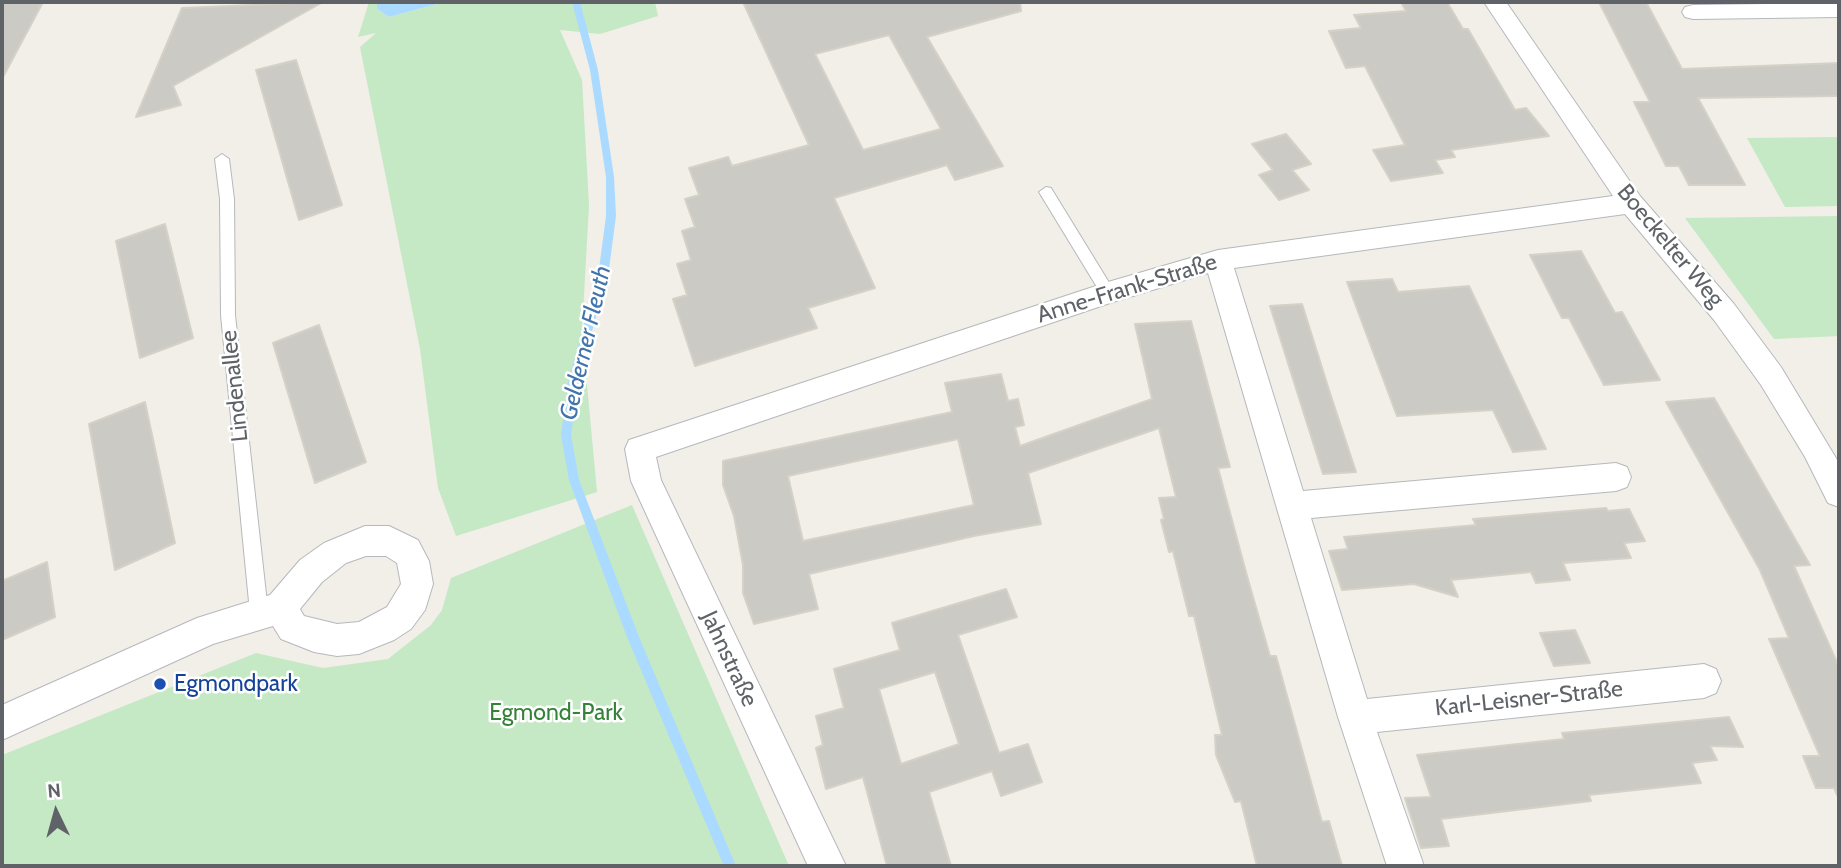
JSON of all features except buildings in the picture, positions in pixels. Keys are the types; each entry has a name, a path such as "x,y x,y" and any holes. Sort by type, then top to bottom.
{"street":[{"name":"Boeckelter Weg","path":"1494,2 1631,203 1724,312 1771,376 1816,448 1839,493"},
{"path":"1693,12 1839,10"},
{"name":"Anne-Frank-Straße","path":"640,449 1108,293 1218,260 1631,203"},
{"path":"1218,260 1355,717 1405,866"},
{"name":"Jahnstraße","path":"640,449 646,481 827,866"},
{"path":"1291,506 1616,477"},
{"name":"Lindenallee","path":"2,723 209,629 269,610"},
{"name":"Karl-Leisner-Straße","path":"1355,717 1704,681"}],"lane":[{"name":"Lindenallee","path":"222,159 227,199 228,315 233,370 269,610"},
{"path":"1046,192 1108,293"}],"green space":[{"path":"369,2 377,2 377,9 389,17 444,2 655,2 658,16 600,34 560,30 582,80 589,205 582,331 597,492 456,536 438,488 420,349 360,47 376,33 358,37"},
{"path":"1839,137 1839,206 1785,207 1747,138"},
{"path":"1839,216 1839,336 1774,339 1685,218"},
{"name":"Egmond-Park","path":"632,505 789,866 2,866 2,755 256,653 323,668 388,659 431,625 442,610 451,578"}],"water":[{"path":"377,2 444,2 389,17 377,9"}],"waterway":[{"name":"Gelderner Fleuth","path":"576,2 594,70 610,177 611,216 604,269 573,383 566,435 574,480 633,637 730,866"}],"place":[{"name":"Egmondpark","path":"160,684"}]}
